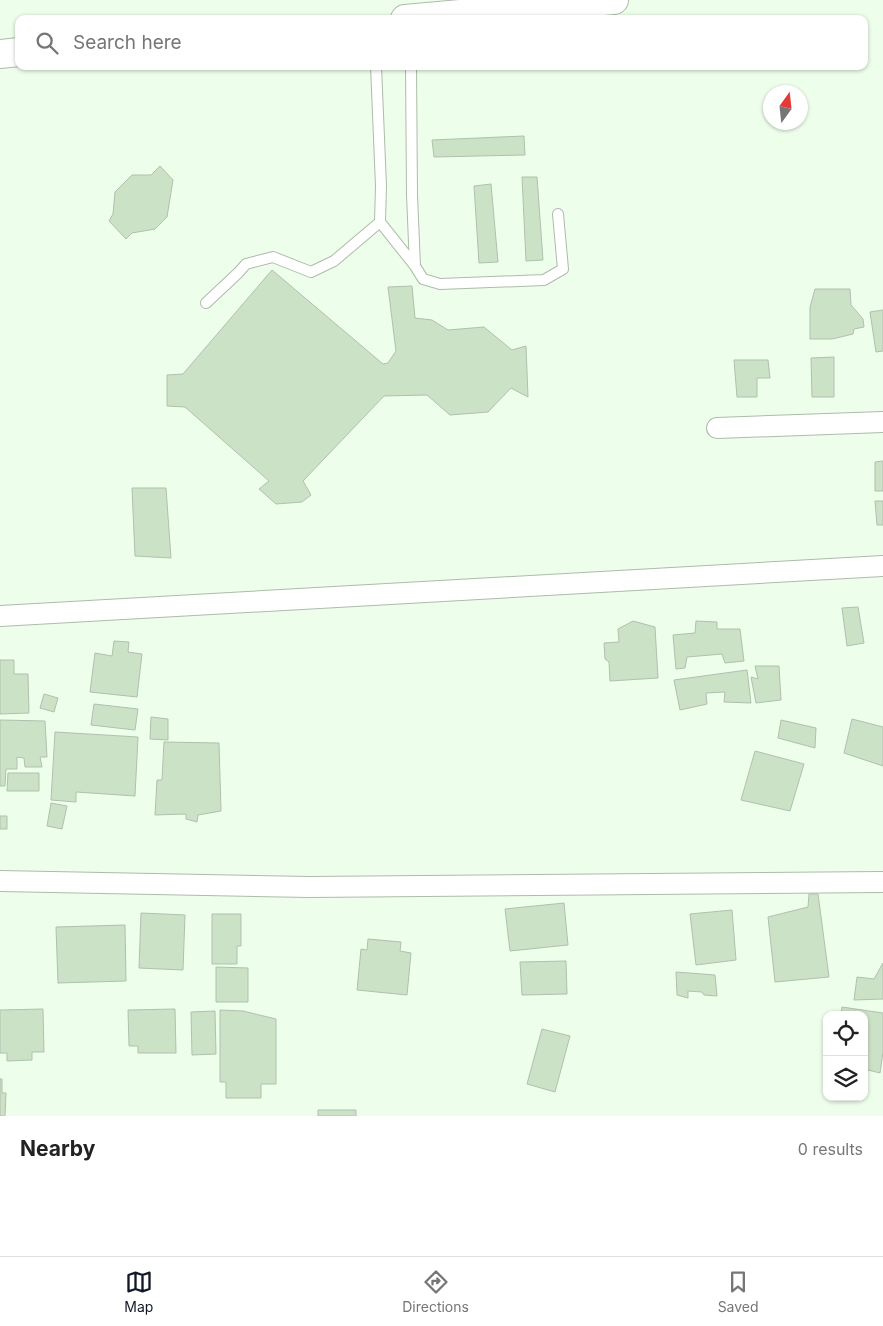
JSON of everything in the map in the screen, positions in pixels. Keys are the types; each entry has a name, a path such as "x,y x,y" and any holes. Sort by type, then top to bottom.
{"main road":[{"path":"453,15 614,0"},
{"path":"0,54 15,52"}],"street":[{"path":"717,428 883,422"},
{"path":"0,616 883,566"},
{"path":"0,881 309,887 883,882"}],"lane":[{"path":"376,70 381,186 380,222 415,266 423,280 440,284 544,280 563,269 558,214"},
{"path":"411,70 412,195 415,266"},
{"path":"206,303 238,274 246,264 274,257 311,272 334,262 380,222"}],"building":[{"path":"524,136 525,155 434,157 432,140"},
{"path":"160,166 173,180 167,217 155,229 132,233 126,239 109,221 113,214 115,192 132,175 151,175"},
{"path":"522,177 537,177 543,260 526,261"},
{"path":"491,184 498,262 479,263 474,186"},
{"path":"272,270 383,364 388,363 396,351 388,287 412,286 415,318 432,320 448,330 484,327 512,350 526,346 528,397 511,388 488,412 450,415 427,395 384,396 303,481 311,495 302,502 276,504 259,489 269,481 185,407 167,406 167,375 183,374"},
{"path":"815,289 850,289 851,305 863,319 864,327 854,329 853,334 832,339 810,339 810,307"},
{"path":"883,310 883,351 876,352 870,312"},
{"path":"834,357 834,397 812,397 811,358"},
{"path":"734,360 768,360 770,378 757,378 757,397 737,397"},
{"path":"883,461 883,491 875,491 875,462"},
{"path":"132,488 166,488 171,558 135,556"},
{"path":"875,501 883,501 883,525 877,525"},
{"path":"858,607 864,643 847,646 842,608"},
{"path":"633,621 655,627 658,678 610,681 609,662 605,659 604,643 619,642 618,629"},
{"path":"696,621 717,622 717,629 740,629 744,661 725,663 722,654 687,657 685,668 676,669 673,635 695,633"},
{"path":"114,641 129,642 128,652 142,654 137,697 90,692 95,653 112,656"},
{"path":"0,660 14,660 14,674 28,674 29,713 0,714"},
{"path":"755,666 779,666 781,700 756,703 751,677 758,679"},
{"path":"747,670 751,703 724,702 725,692 706,693 707,704 680,710 674,680"},
{"path":"44,694 58,698 54,712 40,708"},
{"path":"94,704 138,709 135,730 91,725"},
{"path":"151,717 168,719 168,740 150,739"},
{"path":"852,719 883,727 883,766 844,753"},
{"path":"0,720 45,721 47,757 40,757 42,767 25,767 24,758 17,757 17,769 6,769 5,786 0,786"},
{"path":"781,720 816,728 815,748 778,738"},
{"path":"55,732 138,737 135,796 76,792 76,802 51,800"},
{"path":"164,742 219,743 221,811 198,815 197,822 186,819 186,814 155,815 157,780 162,780"},
{"path":"755,751 804,764 790,811 741,800"},
{"path":"8,773 39,773 39,791 7,791"},
{"path":"51,803 67,806 62,829 47,826"},
{"path":"0,816 7,816 7,829 0,829"},
{"path":"809,894 818,894 829,977 775,982 768,917 808,907"},
{"path":"564,903 568,945 510,951 505,909"},
{"path":"732,910 736,960 696,965 690,914"},
{"path":"141,913 185,915 183,970 139,968"},
{"path":"212,914 241,914 241,946 237,946 237,964 212,964"},
{"path":"125,925 126,981 58,983 56,927"},
{"path":"368,939 401,942 400,951 411,953 407,995 357,990 361,949 367,950"},
{"path":"566,961 567,994 522,995 520,962"},
{"path":"883,963 883,999 854,1000 857,977 874,979"},
{"path":"216,967 248,968 248,1002 216,1002"},
{"path":"676,972 715,975 717,996 688,991 688,998 677,995"},
{"path":"842,1007 883,1013 883,1052 880,1073 868,1070 868,1011 842,1011"},
{"path":"43,1009 44,1052 32,1052 32,1060 7,1061 7,1053 0,1053 0,1010"},
{"path":"175,1009 176,1053 138,1053 138,1046 129,1046 128,1010"},
{"path":"220,1010 243,1011 276,1019 276,1084 261,1084 261,1098 226,1098 226,1082 220,1082"},
{"path":"215,1011 216,1054 192,1055 191,1012"},
{"path":"542,1029 570,1036 555,1092 527,1084"},
{"path":"0,1079 2,1079 2,1093 6,1093 5,1116 0,1116"},
{"path":"318,1110 356,1110 356,1116 318,1116"}]}
